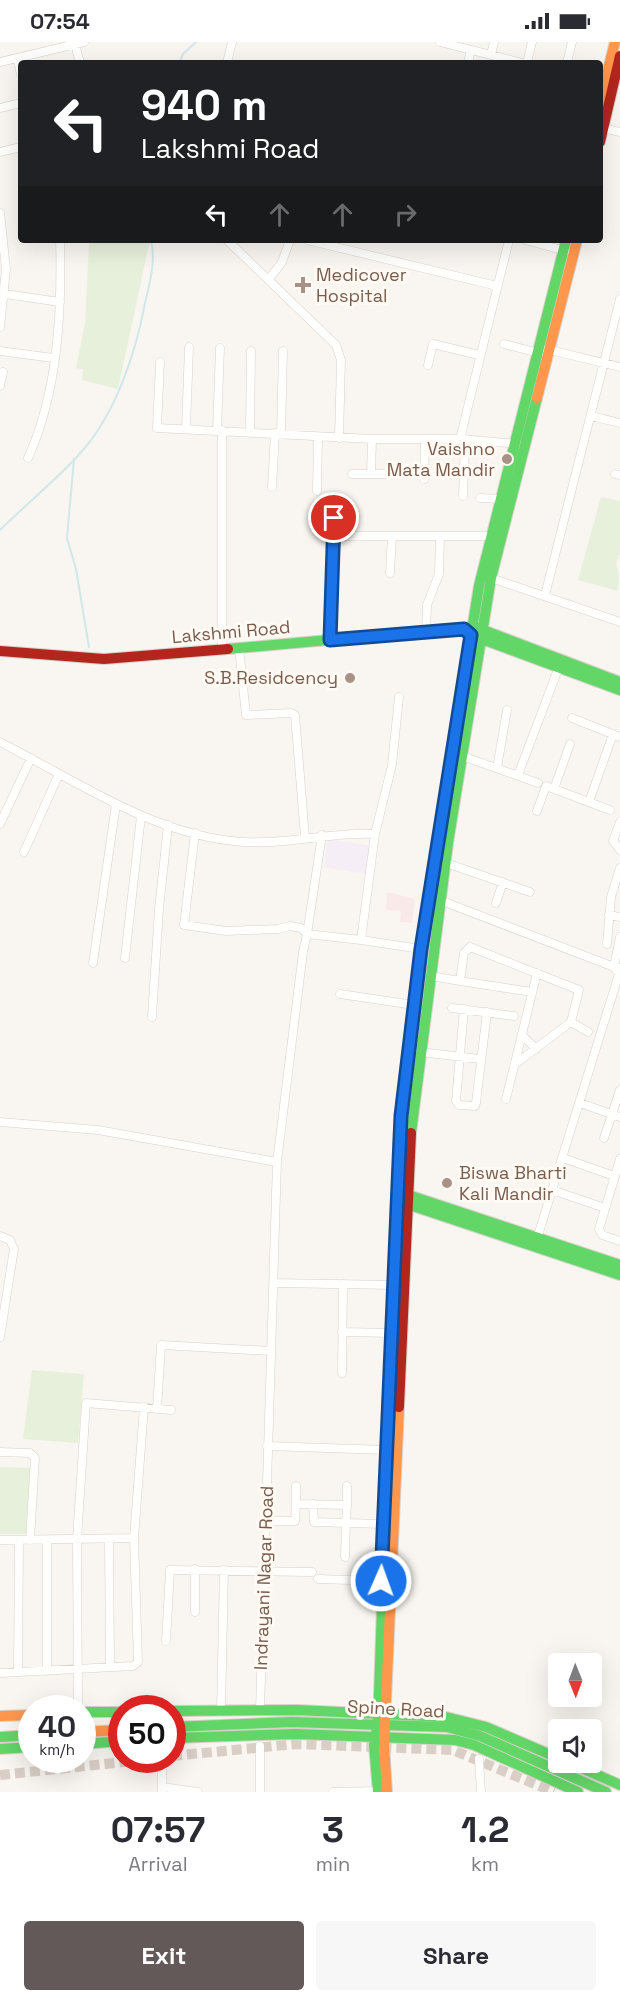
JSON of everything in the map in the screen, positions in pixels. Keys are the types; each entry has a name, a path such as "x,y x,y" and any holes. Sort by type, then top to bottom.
{"main road":[{"path":"603,128 606,85 615,42"},
{"path":"606,85 620,56"},
{"path":"381,1792 380,1740 385,1577 410,1140 431,976 434,898 474,631 491,536 515,443 543,350 568,248"},
{"path":"385,1577 383,1524 396,1196 401,1116 421,949 446,863 462,756 474,631 491,578 526,446 543,350"},
{"path":"474,631 620,682"},
{"name":"Lakshmi Road","path":"0,651 104,659 330,640 474,631"},
{"path":"561,663 620,690"},
{"path":"396,1196 536,1242 620,1275"},
{"path":"536,1242 620,1265"},
{"name":"Spine Road","path":"186,1711 260,1710 382,1719 465,1730 606,1792"},
{"path":"0,1716 18,1715"},
{"name":"Spine Road","path":"186,1726 252,1722 459,1719 548,1754"},
{"name":"Spine Road","path":"186,1737 255,1734 380,1740 455,1740 578,1792"},
{"path":"0,1737 18,1736"},
{"path":"0,1749 18,1748"},
{"path":"593,1773 620,1785"}],"street":[{"path":"0,62 84,42"},
{"path":"229,60 232,42"},
{"path":"440,42 510,60"},
{"path":"491,55 494,42"},
{"path":"527,60 532,42"},
{"path":"568,60 572,42"},
{"path":"75,44 79,60"},
{"path":"469,60 471,50"},
{"path":"40,52 42,60"},
{"path":"17,58 18,62"},
{"path":"0,108 18,104"},
{"path":"603,128 620,132"},
{"path":"0,152 18,148"},
{"path":"0,213 5,246 5,294 0,327"},
{"path":"27,458 39,433 53,357 60,302 60,243"},
{"path":"230,243 328,337 339,352 339,438"},
{"path":"269,279 282,262 289,243"},
{"path":"320,243 496,286"},
{"path":"463,496 462,439 479,356 507,243"},
{"path":"541,243 568,248"},
{"path":"5,294 60,302"},
{"path":"545,595 620,299"},
{"path":"428,365 433,344 479,356"},
{"path":"504,344 620,367"},
{"path":"186,429 189,347"},
{"path":"219,348 222,650"},
{"path":"0,351 53,357"},
{"path":"250,432 251,351"},
{"path":"272,487 283,351"},
{"path":"160,362 157,428 339,438 462,439 526,446"},
{"path":"0,386 3,372"},
{"path":"591,416 620,423"},
{"path":"317,491 318,436"},
{"path":"371,474 372,439"},
{"path":"424,479 425,439"},
{"path":"352,474 393,474"},
{"path":"480,498 501,498"},
{"path":"330,640 334,500"},
{"path":"333,536 491,536"},
{"path":"390,573 392,536"},
{"path":"426,633 427,605 438,574 440,536"},
{"path":"491,578 620,622"},
{"path":"239,648 246,715 291,713 295,715 305,837"},
{"path":"518,775 561,663"},
{"path":"361,940 375,834 392,765 399,697"},
{"path":"497,768 507,710"},
{"path":"572,718 617,736 589,802"},
{"path":"0,742 141,816 195,833 247,842 322,835 375,834"},
{"path":"555,789 570,744"},
{"path":"462,756 538,783"},
{"path":"0,824 31,758"},
{"path":"24,852 59,774"},
{"path":"537,811 546,786 610,810"},
{"path":"93,963 116,804"},
{"path":"125,958 141,816"},
{"path":"620,822 613,841 620,850"},
{"path":"152,1017 158,920 168,825"},
{"path":"195,833 184,926 226,931 278,929 290,926 301,928 307,934 421,949"},
{"name":"Indrayani Nagar Road","path":"260,1710 277,1162 303,952 322,835"},
{"path":"446,863 530,892"},
{"path":"608,944 609,915 620,868"},
{"path":"496,903 503,882"},
{"path":"434,898 617,968"},
{"path":"609,915 620,917"},
{"path":"536,1242 620,980 617,968 620,937"},
{"path":"460,981 464,953 470,947 579,990 571,1022 514,1064"},
{"path":"506,1099 537,973"},
{"path":"431,976 532,992"},
{"path":"340,994 414,1005"},
{"path":"452,1008 514,1016"},
{"path":"465,1009 458,1057 456,1101 459,1105 475,1106 487,1012"},
{"path":"571,1022 588,1032"},
{"path":"522,1035 536,1049"},
{"path":"420,1052 480,1059"},
{"path":"604,1138 616,1116 620,1090"},
{"path":"580,1103 616,1116"},
{"path":"0,1122 98,1130 277,1162"},
{"path":"563,1158 615,1176"},
{"path":"620,1159 604,1208 599,1233 620,1241"},
{"path":"552,1190 604,1208"},
{"path":"0,1236 10,1240 14,1249 3,1302 0,1337"},
{"path":"274,1283 394,1285"},
{"path":"342,1284 342,1373"},
{"path":"342,1332 392,1334"},
{"path":"157,1408 161,1345 271,1351"},
{"path":"78,1695 77,1539 86,1403 171,1410"},
{"path":"0,1673 133,1666 138,1662 134,1538 144,1407"},
{"path":"267,1446 386,1450"},
{"path":"0,1452 34,1454 30,1540"},
{"path":"266,1521 295,1521 296,1486"},
{"path":"345,1557 347,1486"},
{"path":"296,1504 347,1505"},
{"path":"314,1504 314,1522 383,1524"},
{"path":"0,1540 134,1538"},
{"path":"109,1539 110,1667"},
{"path":"18,1672 19,1540"},
{"path":"47,1540 47,1671"},
{"path":"195,1569 195,1612"},
{"path":"166,1641 170,1570 312,1572"},
{"path":"221,1710 224,1570"},
{"path":"318,1579 385,1577"},
{"path":"260,1746 260,1792"},
{"path":"479,1759 481,1792"},
{"path":"162,1773 162,1790 198,1792"},
{"path":"333,1792 381,1792"}],"shaded area":[{"path":"328,839 370,846 366,874 324,867"},
{"path":"387,892 415,899 412,923 400,922 401,911 386,910"}],"green space":[{"path":"89,243 149,243 118,389 82,380 83,369 76,368 85,323"},
{"path":"601,497 620,501 620,554 616,563 619,577 618,591 578,580"},
{"path":"32,1370 84,1374 78,1443 23,1439"},
{"path":"0,1467 31,1468 27,1534 0,1534"}],"waterway":[{"path":"180,60 183,54 196,42"},
{"path":"0,530 83,450 95,435 115,400 130,361 141,322 152,272 151,243"},
{"path":"74,459 67,538 76,569 89,647"}],"tunnel":[{"path":"186,1755 296,1744 453,1750 554,1792"},
{"path":"0,1775 108,1764"}],"traffic: fast":[{"path":"410,1043 421,949 479,586 565,243"},
{"path":"411,1133 448,843 491,578 537,398"},
{"path":"228,649 472,627"},
{"path":"475,627 620,682"},
{"path":"474,636 620,690"},
{"path":"402,1193 620,1265"},
{"path":"401,1202 620,1275"},
{"path":"378,1792 374,1745 378,1723 391,1346"},
{"path":"186,1711 297,1710 446,1717 486,1727 548,1754"},
{"path":"96,1712 108,1712"},
{"path":"186,1726 292,1722 447,1727 480,1736 606,1792"},
{"path":"186,1738 296,1734 455,1740 474,1745 578,1792"},
{"path":"0,1737 18,1736"},
{"path":"96,1743 108,1742"},
{"path":"0,1749 18,1748"},
{"path":"593,1773 620,1785"}],"traffic: slow":[{"path":"603,90 615,42"},
{"path":"537,398 576,243"},
{"path":"387,1792 384,1745 399,1407"},
{"path":"0,1716 18,1715"},
{"path":"96,1731 108,1731"}],"traffic: jam":[{"path":"603,129 620,56"},
{"path":"0,651 104,659 228,649"},
{"path":"391,1346 401,1116 410,1043"},
{"path":"399,1407 411,1133"}],"place":[{"name":"Medicover Hospital","path":"303,285"},
{"name":"Vaishno Mata Mandir","path":"507,459"},
{"name":"S.B.Residcency","path":"350,678"},
{"name":"Biswa Bharti Kali Mandir","path":"447,1183"}],"route":[{"path":"334,518 330,640 464,629 471,635 421,949 401,1116 381,1581"}]}
